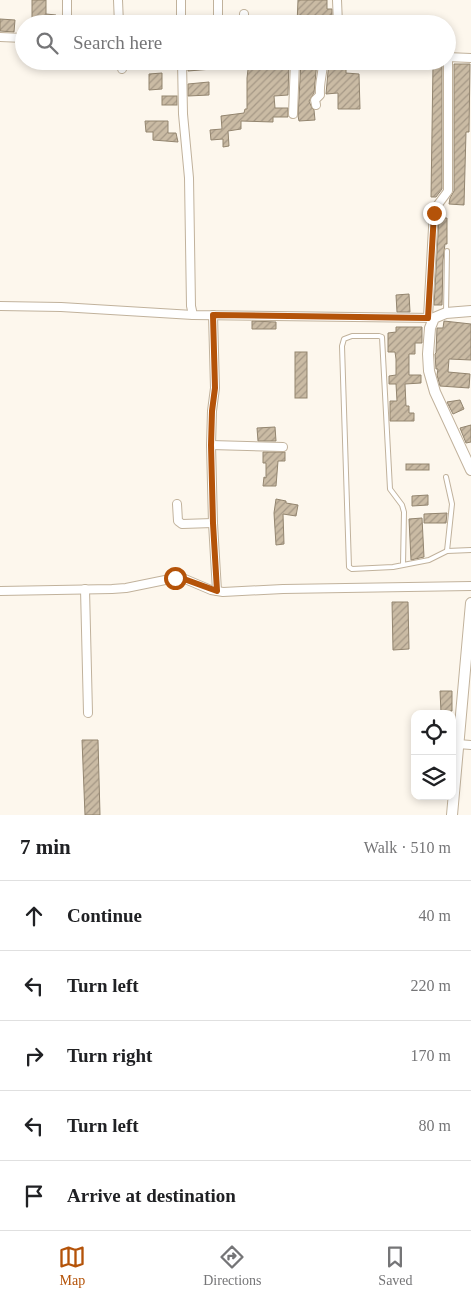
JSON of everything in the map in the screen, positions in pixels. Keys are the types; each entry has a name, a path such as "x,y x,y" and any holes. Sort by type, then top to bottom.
{"street":[{"path":"67,0 67,15"},
{"path":"118,0 119,15"},
{"path":"181,0 182,15"},
{"path":"218,0 218,15"},
{"path":"337,0 338,15"},
{"path":"0,37 15,38"},
{"path":"456,57 471,58"},
{"path":"182,70 183,114 189,178 191,306 193,316"},
{"path":"293,114 295,70"},
{"path":"316,105 315,100 320,95 320,79 323,70"},
{"path":"448,70 448,191 434,210 429,371 435,392 471,470"},
{"path":"0,306 128,311 193,316 431,318 446,313 471,311"},
{"path":"213,315 215,388 211,445 217,591"},
{"path":"211,445 283,447"},
{"path":"178,504 178,521 182,524 213,523"},
{"path":"0,591 126,588 175,578 184,579 217,591 471,586"},
{"path":"85,589 88,713"},
{"path":"452,815 471,603"},
{"path":"458,744 471,745"}],"lane":[{"path":"446,313 447,252"},
{"path":"403,565 404,508 390,489 382,338 380,336 349,337 344,339 342,346 348,565 352,569 393,568 429,560 447,551 471,550"},
{"path":"446,477 452,504 447,551"}],"building":[{"path":"32,0 46,0 46,14 56,15 32,15"},
{"path":"298,0 327,0 327,9 332,9 332,15 297,15"},
{"path":"0,19 15,20 14,32 0,31"},
{"path":"456,64 470,64 469,132 466,132 464,205 449,204 454,191 454,70 456,70"},
{"path":"248,70 289,70 288,95 274,96 275,108 288,108 288,117 273,117 273,122 241,121 241,129 228,131 229,146 223,147 223,139 211,140 210,130 222,129 221,116 244,113 245,109 247,109"},
{"path":"301,70 316,70 314,93 309,101 314,110 315,120 299,121"},
{"path":"328,70 346,70 346,73 359,74 360,109 338,109 338,93 326,94"},
{"path":"433,70 442,70 442,189 436,197 431,197"},
{"path":"162,73 162,89 149,90 149,74"},
{"path":"209,82 209,95 188,96 188,84"},
{"path":"162,96 177,96 177,105 162,105"},
{"path":"145,121 168,121 168,133 176,133 178,142 153,140 153,132 146,132"},
{"path":"439,218 447,218 447,244 445,244 443,260 442,305 434,305"},
{"path":"409,294 410,312 397,312 396,295"},
{"path":"252,321 276,322 276,329 252,329"},
{"path":"444,321 471,324 471,360 449,359 448,372 470,374 469,388 440,386 435,354 437,328 443,328"},
{"path":"396,327 422,327 422,343 415,343 415,354 409,354 409,375 421,375 421,383 405,384 406,406 409,406 409,413 414,413 414,421 390,421 390,401 397,401 396,384 389,384 389,376 396,375 396,359 395,352 388,352 388,333 396,332"},
{"path":"295,352 307,352 307,398 295,398"},
{"path":"460,400 464,409 453,414 447,402"},
{"path":"471,425 471,442 466,443 460,428"},
{"path":"275,427 276,441 258,441 257,428"},
{"path":"263,452 285,452 285,461 278,461 276,486 263,486 264,477 266,478 266,463 263,463"},
{"path":"406,464 429,464 429,470 406,470"},
{"path":"428,495 428,505 412,506 412,496"},
{"path":"276,499 298,505 296,516 283,514 284,544 276,545 274,513"},
{"path":"447,513 446,523 424,523 424,514"},
{"path":"422,518 424,557 411,560 409,519"},
{"path":"392,602 408,602 409,649 393,650"},
{"path":"440,691 452,691 452,710 441,710"},
{"path":"82,740 98,740 100,815 85,815"}],"route":[{"path":"175,578 184,579 217,591 211,445 215,388 213,315 428,318 434,213"}]}
